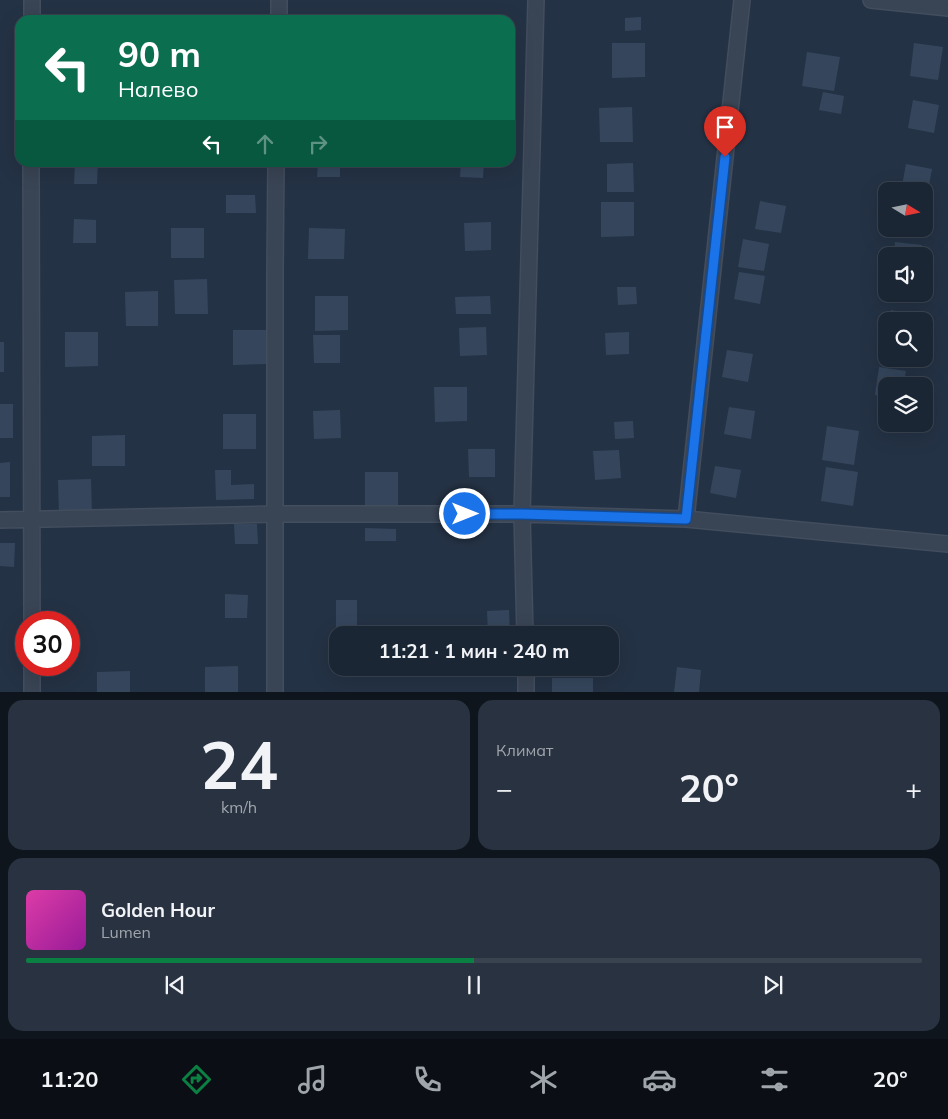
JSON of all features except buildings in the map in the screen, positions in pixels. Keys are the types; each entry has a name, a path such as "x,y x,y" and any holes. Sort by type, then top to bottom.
{"street":[{"path":"32,0 32,15"},
{"path":"279,0 279,15"},
{"path":"525,626 522,514 536,0"},
{"path":"686,519 742,0"},
{"path":"871,0 948,8"},
{"path":"31,167 30,520 32,611"},
{"path":"275,692 276,167"},
{"path":"0,520 276,514 522,514 686,519 948,544"},
{"path":"32,676 32,692"},
{"path":"526,676 526,692"}],"route":[{"path":"465,514 686,519 725,157"}]}
